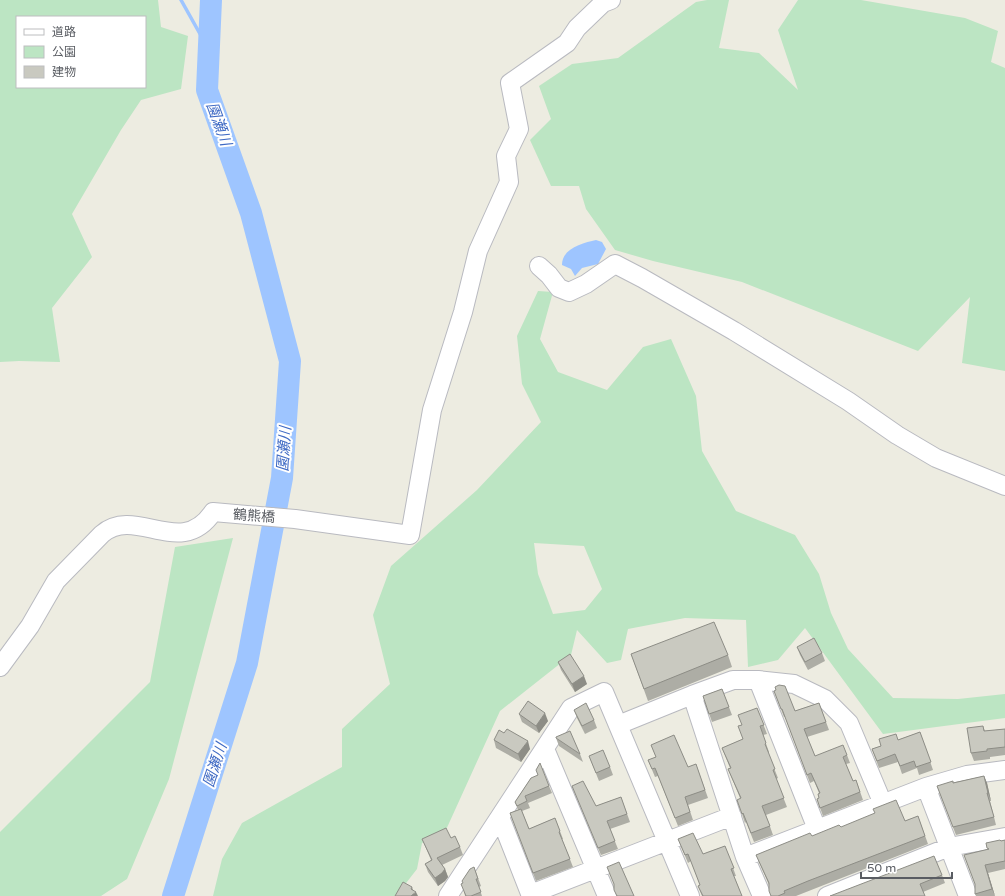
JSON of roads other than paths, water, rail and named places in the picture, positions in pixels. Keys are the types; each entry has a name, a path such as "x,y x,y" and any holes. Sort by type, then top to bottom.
{"street":[{"name":"鶴熊橋","path":"0,668 30,626 56,581 109,528 122,525 136,526 170,533 189,532 199,527 213,512 295,519 410,535 432,410 463,312 478,251 509,182 506,156 519,129 510,83 567,43 577,28 603,3 611,0"},
{"path":"539,266 549,275 559,288 569,292 586,284 615,264 734,331 848,401 897,435 936,458 1005,486"},
{"path":"618,725 733,680 758,680 794,684 825,700 849,723 883,804"},
{"path":"758,680 818,829"},
{"path":"448,896 571,708 604,692 690,896"},
{"path":"692,695 745,857 762,896"},
{"path":"545,749 607,896"},
{"path":"745,857 926,787 967,776 1005,770"},
{"path":"926,787 968,896"},
{"path":"500,817 531,895 666,840 732,816"},
{"path":"827,896 950,847 1005,837"}],"water":[{"path":"596,240 602,242 606,249 598,264 582,268 575,276 571,269 562,265 565,254 569,250"}],"waterway":[{"path":"181,0 209,50"},
{"name":"園瀬川","path":"173,896 247,663 282,478 290,361 251,213 207,90 211,0"}]}
